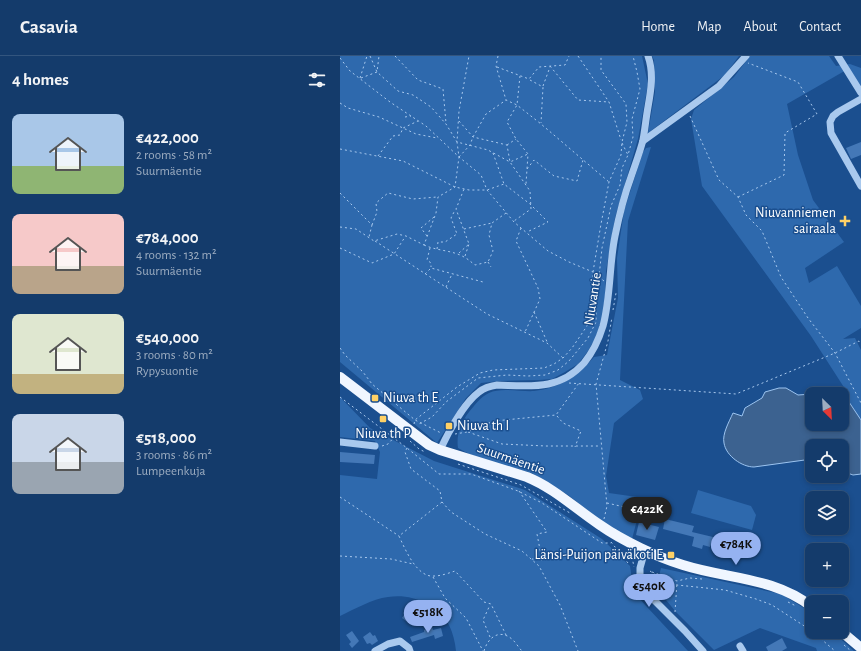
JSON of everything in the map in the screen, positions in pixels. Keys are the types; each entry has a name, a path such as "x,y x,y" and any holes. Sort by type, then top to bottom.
{"main road":[{"name":"Suurmäentie","path":"340,377 429,445 440,450 540,482 602,526 645,550 684,566 768,584 784,589 805,602"},
{"path":"849,638 861,648"}],"street":[{"name":"Niuvantie","path":"440,450 447,436 469,402 479,392 489,386 497,385 546,385 556,383 583,364 596,343 603,325 610,287 615,237 621,207 643,141 652,70 648,56"},
{"path":"838,56 861,93"},
{"path":"643,141 719,86 744,58"},
{"path":"861,99 838,112 833,116 830,122 832,133 861,186"},
{"path":"340,442 375,446"},
{"path":"645,550 640,568 640,576 647,593 703,651"},
{"path":"375,651 388,644 400,641 410,648 410,651"}],"path":[{"path":"360,78 367,56"},
{"path":"370,56 377,72 398,91 413,95 431,107 446,124 457,142 488,150 510,162"},
{"path":"377,72 378,56"},
{"path":"395,56 418,80 443,89 446,124"},
{"path":"455,187 459,157 457,142 458,121 468,56"},
{"path":"498,56 496,66 506,100 517,105 541,124 609,182"},
{"path":"529,80 539,66 565,66 569,56"},
{"path":"578,56 609,102 628,156"},
{"path":"415,420 457,387 480,373 493,370 544,368 554,364 563,358 572,348 587,326 592,301 592,272 609,182 621,155 622,142 627,122 626,104 601,70 601,56"},
{"path":"340,58 350,70 390,102 426,126 481,175 487,190 506,213 514,222 548,251 592,272 599,277 596,299 596,322 588,338 569,361 558,370 544,375 507,375 478,378 446,402 432,417 413,427"},
{"path":"738,197 784,175 785,133 817,114 798,82 744,58"},
{"path":"496,66 543,87"},
{"path":"541,124 543,87 550,66"},
{"path":"550,66 578,100 609,102"},
{"path":"360,78 377,72"},
{"path":"520,76 517,105 507,122 516,139 528,154 526,185"},
{"path":"459,157 470,145 486,114 506,100"},
{"path":"340,103 348,108 379,117 416,134 438,138"},
{"path":"687,109 719,180 738,197 746,215 762,231 781,277 808,318 835,353 861,403"},
{"path":"405,117 412,116"},
{"path":"377,156 392,136 400,135 403,128 419,121"},
{"path":"458,121 473,137 506,145 516,139"},
{"path":"506,145 510,162 530,191 531,210 514,222"},
{"path":"340,149 404,161 455,187 464,189 487,190 504,184"},
{"path":"493,153 504,184 530,204 548,222 526,232"},
{"path":"510,162 528,154"},
{"path":"527,170 534,160 554,176 577,181 584,160"},
{"path":"368,237 377,212 376,203 388,193 413,199 438,197 455,187"},
{"path":"436,249 438,242 445,242 457,234 451,218 456,210 464,189"},
{"path":"340,194 372,225"},
{"path":"424,245 434,217 438,197"},
{"path":"456,210 469,244 465,257"},
{"path":"463,229 492,223 506,213"},
{"path":"427,236 421,228 434,217"},
{"path":"488,262 493,251 488,235 492,223"},
{"path":"340,227 356,229 487,314 548,344 563,358"},
{"path":"521,228 516,241 538,288 540,299 524,332"},
{"path":"374,241 397,234 406,236 430,248 458,254 465,257 475,265 488,262"},
{"path":"340,248 372,263 394,254 406,236"},
{"path":"458,254 469,244"},
{"path":"430,248 427,260 431,263 431,268"},
{"path":"488,262 491,267"},
{"path":"425,274 431,268"},
{"path":"431,268 483,282"},
{"path":"446,287 452,274"},
{"path":"534,312 548,344"},
{"path":"556,383 579,382 736,394 835,353 858,341 861,343"},
{"path":"340,348 345,355 363,372 372,384 415,420 420,424 447,436 467,432 494,421 556,415 579,382"},
{"path":"596,384 607,503 602,526"},
{"path":"340,397 439,474 471,474 518,491 542,503 602,543 612,543"},
{"path":"556,415 563,423 581,431 575,447"},
{"path":"375,446 383,446 388,444 399,432 403,434"},
{"path":"467,432 502,444 575,447 602,446"},
{"path":"408,439 419,449 425,452"},
{"path":"407,448 405,452 411,469 440,491 442,502 451,512 485,534 522,551 539,566 560,605 578,651"},
{"path":"453,462 521,485 573,515"},
{"path":"518,491 547,532 537,534 542,560 531,559"},
{"path":"340,497 399,536 414,564 426,575 433,577 456,571 484,602 491,604 506,636"},
{"path":"399,536 442,502"},
{"path":"607,503 655,514"},
{"path":"608,539 628,563"},
{"path":"628,548 631,552 634,570"},
{"path":"340,556 391,558 414,564"},
{"path":"708,580 690,578 677,581 650,571 664,581 677,585 725,590 756,599 772,605 805,627"},
{"path":"433,577 446,598 466,618 484,651"},
{"path":"676,616 677,581"},
{"path":"784,600 796,606"},
{"path":"491,604 483,620 491,637"},
{"path":"484,651 486,643 495,635 506,636 513,640 522,651"},
{"path":"821,639 834,651"}],"shaded area":[{"path":"340,56 642,56 648,84 638,139 615,218 606,271 602,318 596,337 578,364 552,379 481,383 466,398 437,443 340,362"},
{"path":"652,56 739,56 725,75 648,133 655,92 654,60"},
{"path":"750,56 829,56 836,66 850,64 861,68 861,90 848,69 787,104 798,155 813,200 844,242 805,268 809,283 837,266 861,306 861,328 843,339 855,338 861,350 861,420 849,402 849,387 844,387 811,336 702,186 691,119 694,110 734,77"},
{"path":"651,147 628,221 620,380 640,390 643,399 614,423 606,476 609,493 637,497 672,509 666,514 655,514 637,520 632,539 608,526 568,495 532,473 494,463 469,454 458,448 458,438 461,424 466,416 478,401 486,395 499,390 534,391 550,388 575,375 594,357 607,355 618,298 617,258 624,211 643,152 646,148"},
{"path":"779,388 786,388 798,395 805,394 805,431 849,431 849,402 861,420 861,474 853,475 849,474 849,439 805,439 805,460 754,467 749,467 735,460 725,448 724,436 726,428 733,413 742,416 745,408 762,398 765,392"},
{"path":"340,397 370,428 434,461 525,490 602,539 630,566 634,593 688,651 456,651 452,631 438,611 423,602 397,596 376,600 340,616 340,475 377,479 380,452 375,441 340,437"},
{"path":"698,490 751,506 756,515 752,530 691,513"},
{"path":"661,568 781,594 805,609 805,639 841,639 854,651 817,651 816,648 760,628 714,650 676,612 656,588"}],"building":[{"path":"861,142 861,155 851,159 846,148"},
{"path":"340,452 375,455 374,464 340,462"},
{"path":"665,519 694,526 692,532 713,537 710,547 703,545 702,549 692,546 694,537 663,529"},
{"path":"639,522 659,527 655,540 636,535"},
{"path":"415,608 422,614 413,626 402,618 406,612 410,615"},
{"path":"432,627 433,630 441,628 443,636 435,639 434,635 412,642 410,637 424,632 424,630"},
{"path":"352,631 359,641 352,648 349,644 351,642 346,635"},
{"path":"370,632 373,636 375,635 378,641 372,645 370,643 367,644 363,637"},
{"path":"782,638 787,648 782,651 768,651 766,647"}],"place":[{"name":"Niuvanniemen sairaala","path":"845,221"},
{"name":"Niuva th E","path":"375,398"},
{"name":"Niuva th P","path":"383,419"},
{"name":"Niuva th I","path":"449,426"},
{"name":"Länsi-Puijon päiväkoti E","path":"671,555"}]}
